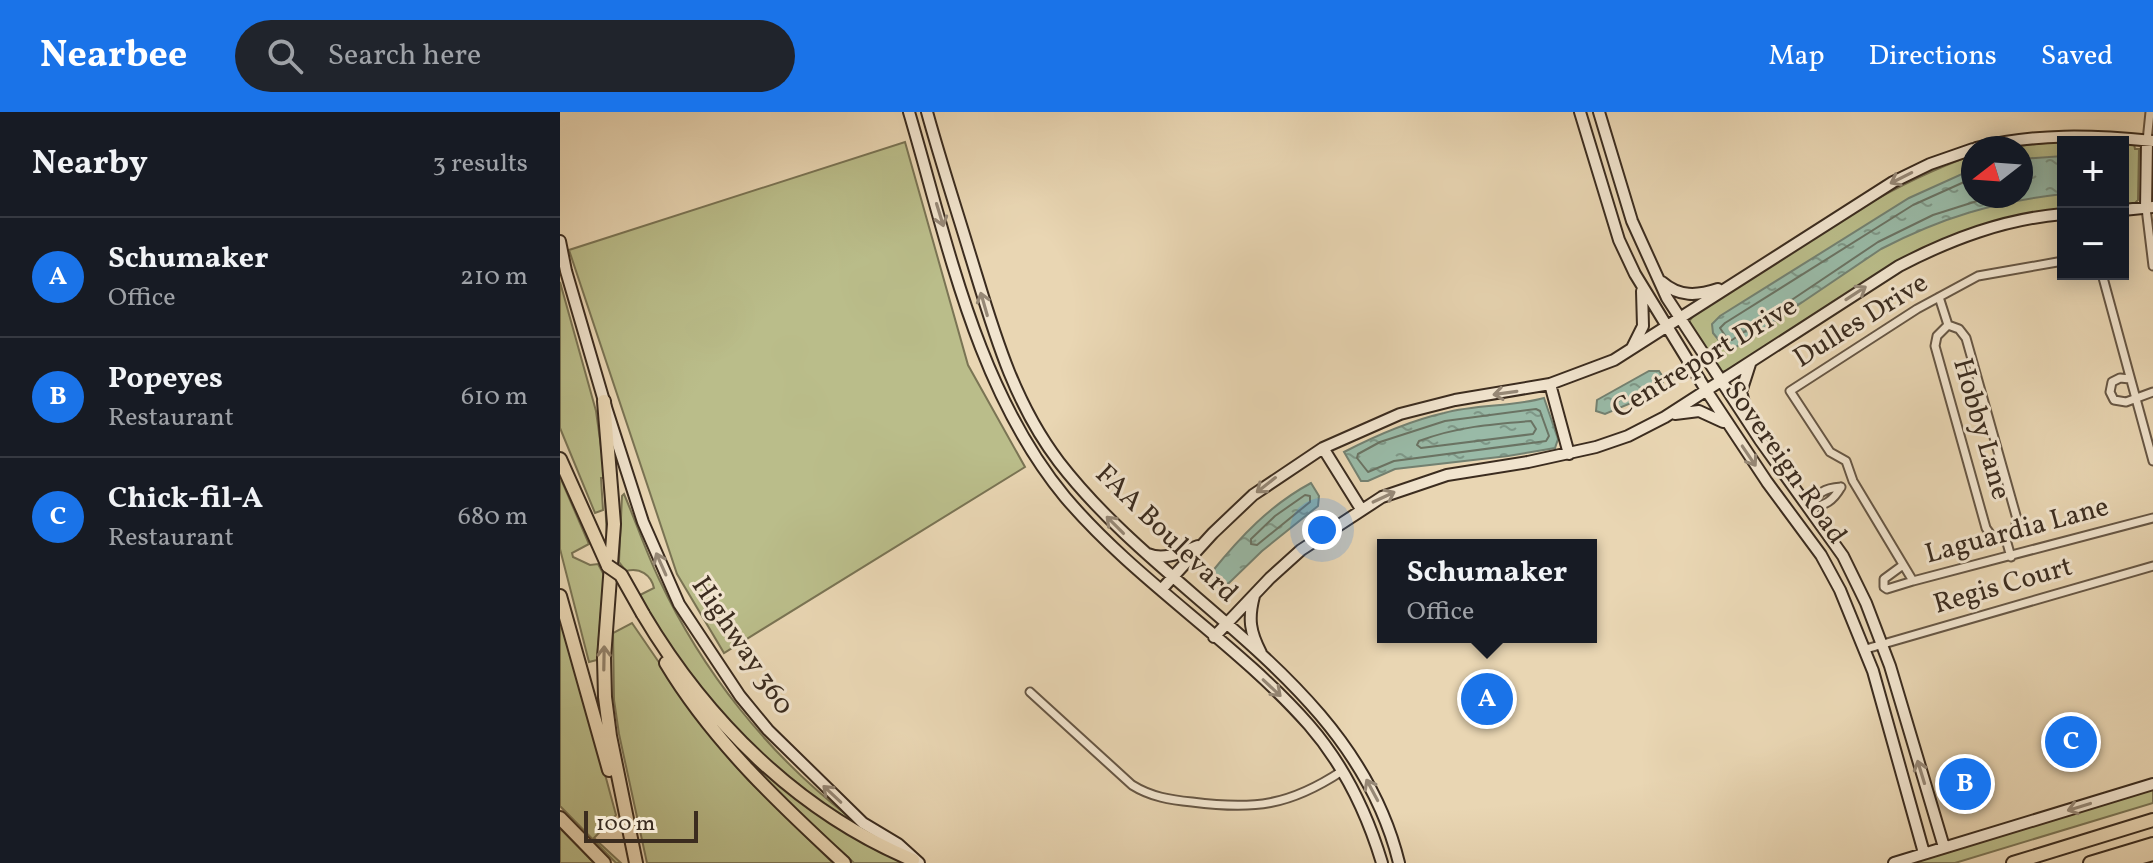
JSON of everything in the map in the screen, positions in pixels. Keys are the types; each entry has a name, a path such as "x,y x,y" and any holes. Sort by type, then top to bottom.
{"highway":[{"path":"604,401 614,524 604,658 605,697 636,863"},
{"path":"560,459 608,566 686,678 717,716 754,755 814,804 843,824 916,862"},
{"path":"560,596 627,825"},
{"path":"641,616 675,678 704,717 769,792 844,863"},
{"path":"560,818 604,863"},
{"path":"2013,863 2153,820"},
{"path":"2090,863 2153,844"},
{"path":"2110,857 2124,862 2153,854"}],"street":[{"name":"FAA Boulevard","path":"909,112 973,326 1005,405 1025,440 1067,498 1109,543 1292,706 1342,771 1368,821 1382,863"},
{"name":"FAA Boulevard","path":"927,112 1003,361 1039,431 1088,497 1326,718 1357,763 1377,801 1399,863"},
{"name":"Sovereign Road","path":"1580,112 1619,240 1642,286 1732,430 1796,519 1840,590 1866,649 1924,853"},
{"name":"Sovereign Road","path":"1599,112 1632,221 1657,278 1720,381 1843,556 1866,603 1882,643 1944,847"},
{"path":"2150,112 2153,266"},
{"path":"917,140 933,135"},
{"name":"Centreport Drive","path":"2033,138 2096,136 2150,141"},
{"name":"Centreport Drive","path":"1161,590 1253,495 1323,448 1379,421 1426,407 1550,384 1589,371 1631,350 1893,182 1961,153"},
{"path":"2129,210 2150,208"},
{"name":"Centreport Drive","path":"1214,637 1315,539 1361,509 1407,487 1447,475 1569,454 1628,436 1665,417 1899,266 1968,234 2057,215"},
{"name":"Highway 360","path":"560,241 604,401 643,522 679,604 740,696 798,762 863,823 898,844 916,862"},
{"name":"Dulles Drive","path":"1853,481 1846,461 1830,452 1790,391 1864,342 1978,276 2057,262"},
{"path":"1657,278 1669,288 1688,294 1701,294 1735,283"},
{"path":"2104,280 2153,461"},
{"path":"1631,350 1643,326 1642,286"},
{"name":"Hobby Lane","path":"1939,297 1948,325"},
{"name":"Hobby Lane","path":"1948,325 1959,329 1966,338 2017,519 2015,530 2005,536 1991,535 1986,528 1935,346 1937,336 1948,325"},
{"path":"1753,360 1746,370 1741,392 1742,403 1760,440"},
{"path":"2130,379 2115,379 2109,387 2110,392 2114,400 2120,403 2131,401 2134,393"},
{"path":"1550,384 1569,454"},
{"path":"2134,393 2153,392"},
{"path":"1665,417 1699,411 1721,420 1732,430"},
{"path":"1025,440 1039,431"},
{"path":"1323,448 1361,509"},
{"name":"Laguardia Lane","path":"1853,481 1913,581 2153,518"},
{"path":"1796,519 1809,508"},
{"name":"Hobby Lane","path":"2005,536 2011,557"},
{"path":"1144,552 1156,557 1172,555 1203,544"},
{"path":"1903,565 1884,579 1884,587 1887,589 1913,581"},
{"name":"Regis Court","path":"1866,649 2153,566"},
{"path":"1255,594 1250,632 1264,658"},
{"path":"1030,692 1132,785 1152,795 1226,806 1260,806 1319,786 1357,763"},
{"path":"1894,863 2153,784"}],"green space":[{"path":"905,142 968,365 1025,467 724,653 677,574 569,250"},
{"path":"2057,142 2057,212 2018,216 1983,225 1919,250 1726,371 1721,372 1688,323 1694,315 1864,206 1961,160 1961,208 2033,208 2033,144"},
{"path":"2129,144 2139,149 2138,200 2129,205"},
{"path":"560,282 596,411 605,475 607,539 604,478 601,478 603,510 595,513 560,428"},
{"path":"560,477 589,544 572,553 573,557 590,565 598,564 604,575 597,660 589,662 560,549"},
{"path":"624,494 659,579 695,646 764,738 848,816 846,819 802,789 760,754 722,716 682,665 638,596 654,588 650,579 640,571 626,571 619,562"},
{"path":"560,608 616,815 594,838 621,863 616,863 560,806"},
{"path":"632,623 706,731 748,780 833,863 647,863 614,700 613,633"},
{"path":"750,757 829,820 905,863 854,863 793,807 748,761"},
{"path":"2153,789 2153,803 1955,863 1910,863"},
{"path":"560,828 594,863 560,863"}],"water":[{"path":"2057,156 2057,195 2033,198 2033,158"},
{"path":"1961,174 1961,208 1985,208 1948,220 1881,249 1736,347 1726,349 1713,333 1712,324 1720,316 1909,198"},
{"path":"1649,371 1659,371 1663,384 1648,396 1605,414 1596,411 1597,400"},
{"path":"1544,398 1558,439 1555,448 1395,469 1368,481 1361,481 1344,452 1431,416"},
{"path":"1311,483 1319,496 1318,506 1262,551 1228,584 1214,582 1211,573 1245,535 1282,501"}],"place":[{"name":"Schumaker","path":"1487,699"},
{"name":"Chick-fil-A","path":"2071,742"},
{"name":"Popeyes","path":"1965,784"}]}
